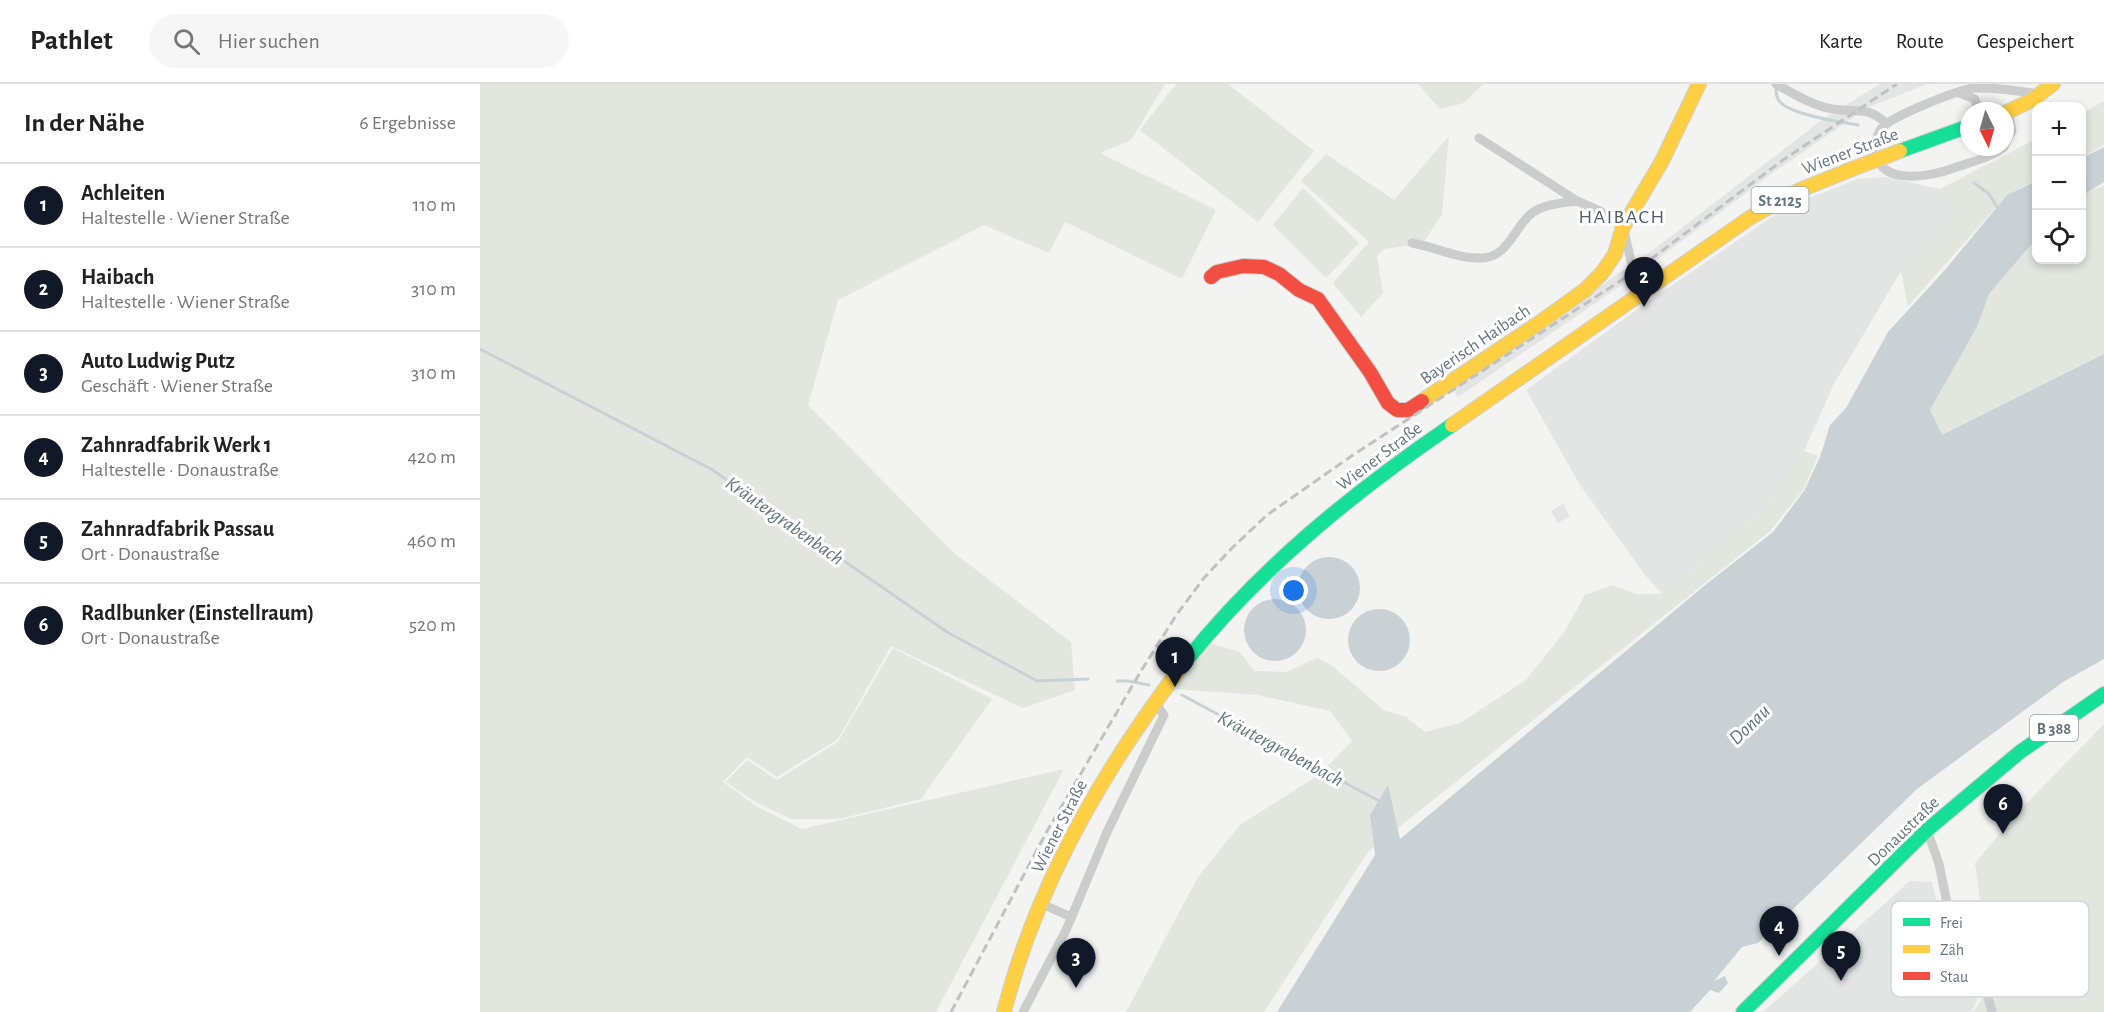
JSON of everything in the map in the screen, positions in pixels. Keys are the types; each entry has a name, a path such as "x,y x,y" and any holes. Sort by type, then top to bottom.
{"main road":[{"name":"Bayerisch Haibach","path":"1211,277 1217,272 1244,266 1264,267 1279,274 1299,290 1318,299 1370,372 1388,403 1397,410 1412,408 1539,323 1585,290 1602,273 1615,254 1623,227 1662,161 1699,84"},
{"path":"2014,108 2041,94 2053,84"},
{"name":"Wiener Straße","path":"1004,1012 1022,950 1040,903 1065,848 1096,790 1154,702 1182,665 1232,607 1287,553 1331,514 1424,444 1751,217 1782,198 1819,180 1960,129"},
{"name":"Donaustraße","path":"1743,1012 1927,830 2020,752 2104,694"}],"street":[{"path":"1782,86 1816,105 1834,109 1865,110 1886,123"},
{"path":"1988,156 1944,172 1918,176 1898,174 1882,167 1876,157 1876,140 1886,123 1957,92 1974,88 1990,88 2041,94"},
{"path":"1957,92 1975,99 1976,102"},
{"path":"1479,138 1577,201 1600,211 1623,227 1636,282 1643,293"},
{"path":"1412,243 1468,257 1483,258 1504,249 1532,213 1550,206 1577,201"},
{"path":"1023,1012 1044,976 1107,832 1164,715 1154,702"},
{"path":"1927,830 1939,864 1947,901"},
{"path":"1040,903 1071,917"},
{"path":"1008,996 1027,1002"},
{"path":"1988,997 1992,1012"}],"shaded area":[{"path":"480,84 1165,84 1131,140 1100,153 1216,210 1182,279 1065,222 1049,253 984,225 838,300 808,405 954,553 1071,642 1075,690 1023,708 891,646 838,739 777,777 747,757 723,782 756,806 802,829 1064,769 936,1012 480,1012"},
{"path":"1176,84 1228,84 1314,151 1258,222 1140,130"},
{"path":"1418,84 1483,84 1464,103 1440,109"},
{"path":"1880,84 1927,84 1869,107 1778,169 1635,276 1458,397 1450,383 1489,362 1653,250 1823,119"},
{"path":"2104,101 2104,145 2086,155 2086,111"},
{"path":"1449,136 1442,215 1422,244 1384,249 1377,256 1383,293 1361,317 1333,283 1369,242 1301,181 1326,154 1394,200"},
{"path":"2032,141 2032,182 2007,195 1908,306 1901,271 1962,213 1940,189 2003,156 2014,156 2014,150"},
{"path":"1886,177 1940,189 1963,213 1901,271 1834,384 1804,451 1764,511 1662,594 1645,575 1580,485 1526,390 1646,303 1788,206 1858,179"},
{"path":"2104,186 2104,354 1941,436 1930,410 1977,327 1989,294 2032,244 2032,264 2086,264 2087,192"},
{"path":"1303,188 1359,243 1326,278 1273,225"},
{"path":"1804,451 1818,456 1803,490 1770,531 1368,852 1264,1012 1126,1012 1198,877 1240,825 1319,775 1352,741 1330,711 1257,695 1175,689 1209,643 1240,652 1254,671 1286,672 1317,658 1331,665 1384,710 1406,717 1425,732 1460,723 1526,680 1565,631 1585,595 1613,585 1636,594 1662,594 1678,583 1764,511"},
{"path":"1563,504 1570,516 1558,523 1551,511"},
{"path":"893,648 992,699 921,799 839,819 791,819 757,803 726,782 747,760 777,780 838,742"},
{"path":"2104,724 2104,1012 1973,1012 1983,997 2089,997 2089,901 1980,901 1975,863 2021,809"},
{"path":"1910,881 1932,882 1936,901 1891,901 1891,997 1975,997 1977,1000 1971,1012 1763,1012"}],"water":[{"path":"2104,147 2104,182 2086,193 2086,156"},
{"name":"Donau","path":"2032,183 2032,244 1989,294 1977,327 1930,410 1942,435 2104,354 2104,659 2063,682 1917,789 1758,943 1742,947 1714,981 1725,976 1728,983 1719,993 1710,990 1690,1012 1277,1012 1375,855 1370,815 1388,785 1400,839 1709,582 1773,532 1804,491 1820,457 1830,425 1846,408 1888,332 1944,271 2007,195"},
{"path":"1329,557 1351,566 1360,588 1351,610 1329,619 1307,610 1298,588 1307,566"},
{"path":"1275,599 1297,608 1306,630 1297,652 1275,661 1253,652 1244,630 1253,608"},
{"path":"1379,609 1401,618 1410,640 1401,662 1379,671 1357,662 1348,640 1357,618"}],"waterway":[{"name":"HAIBACH","path":"1776,86 1778,99 1787,107 1818,117 1858,125"},
{"name":"HAIBACH","path":"1974,183 1989,194 1997,207"},
{"name":"Kräutergrabenbach","path":"480,349 711,469 947,632 1037,681 1088,679"},
{"name":"Kräutergrabenbach","path":"1117,681 1149,685"},
{"name":"Kräutergrabenbach","path":"1182,695 1379,801"}],"railway":[{"path":"951,1012 1046,833 1141,671 1177,614 1204,578 1232,548 1267,515 1353,455 1631,274 1783,160 1897,84"}],"traffic: fast":[{"path":"1900,151 1960,129"},
{"path":"1186,661 1245,594 1310,533 1380,477 1452,425"},
{"path":"1743,1012 1927,830 2020,752 2104,694"}],"traffic: slow":[{"path":"1422,401 1539,323 1585,290 1602,273 1615,254 1623,227 1662,161 1699,84"},
{"path":"2014,109 2032,100 2053,84"},
{"path":"1852,169 1900,151"},
{"path":"1452,425 1751,217 1800,190 1852,169"},
{"path":"1004,1012 1035,917 1077,827 1128,742 1186,661"}],"traffic: jam":[{"path":"1211,277 1217,272 1243,266 1264,267 1279,274 1299,290 1318,299 1370,372 1388,403 1397,410 1408,410 1422,401"}],"place":[{"name":"Haibach","path":"1644,307"},
{"name":"Achleiten","path":"1175,687"},
{"name":"Radlbunker (Einstellraum)","path":"2003,834"},
{"name":"Zahnradfabrik Werk 1","path":"1779,956"},
{"name":"Zahnradfabrik Passau","path":"1841,981"},
{"name":"Auto Ludwig Putz","path":"1076,988"}],"district":[{"name":"HAIBACH","path":"1622,216"}]}
